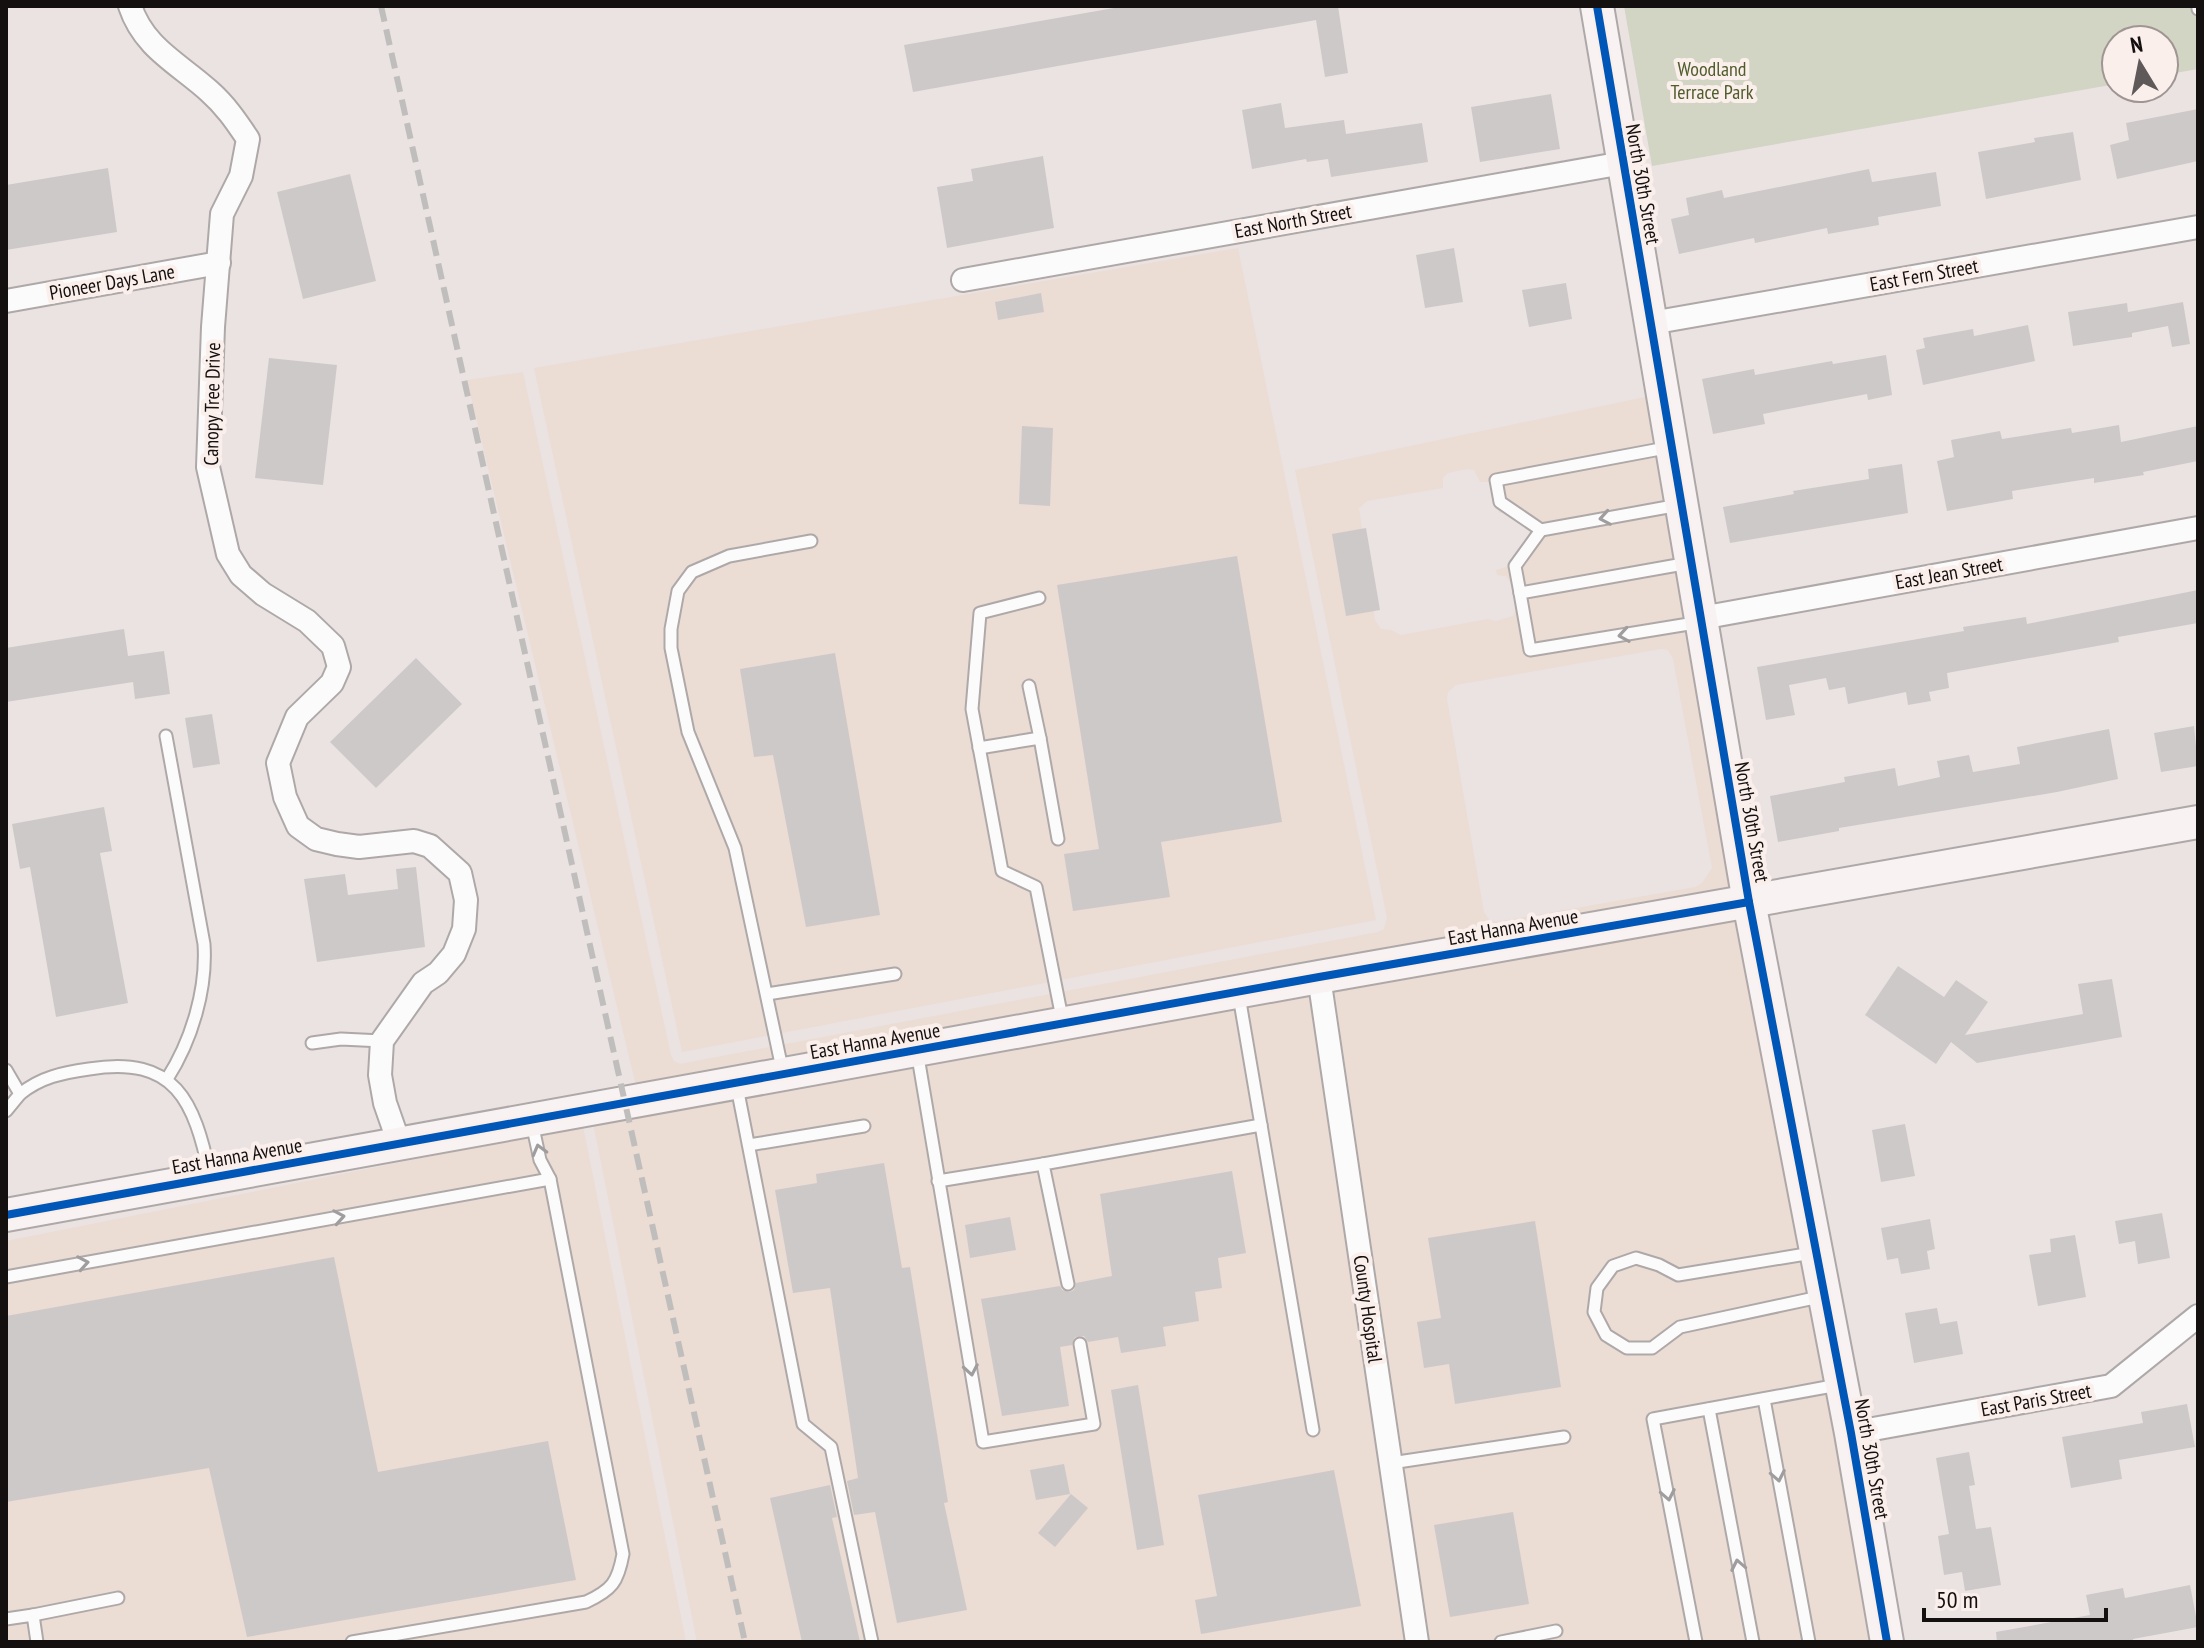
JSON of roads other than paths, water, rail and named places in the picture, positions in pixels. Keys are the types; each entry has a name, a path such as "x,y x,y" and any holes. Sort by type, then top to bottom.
{"street":[{"name":"Canopy Tree Drive","path":"130,6 148,42 208,90 230,112 248,139 241,176 222,214 213,327 208,467 228,554 241,575 263,594 307,621 333,646 339,667 332,683 297,717 278,763 285,797 298,826 316,839 359,847 414,841 430,846 460,873 466,900 464,929 454,954 438,973 423,983 382,1041"},
{"name":"North 30th Street","path":"1597,6 1749,902 1851,1433 1887,1642"},
{"name":"East North Street","path":"963,280 1623,163"},
{"name":"East Fern Street","path":"1651,323 2198,227"},
{"name":"Pioneer Days Lane","path":"6,301 219,263"},
{"name":"East Jean Street","path":"1701,620 2198,528"},
{"name":"East Hanna Avenue","path":"6,1215 1319,977 2198,822"},
{"name":"County Hospital","path":"1319,977 1417,1642"},
{"path":"382,1041 380,1075 385,1103 399,1143"},
{"name":"East Paris Street","path":"1851,1433 2111,1386 2198,1316"}],"lane":[{"path":"1541,530 1500,502 1496,480 1672,447"},
{"path":"1682,505 1541,530 1515,566 1530,650 1701,620"},
{"path":"784,1074 735,848 688,732 671,648 671,629 678,591 692,572 729,556 811,541"},
{"path":"1520,593 1691,562"},
{"path":"1039,598 980,613 972,709 1002,871 1036,887 1063,1023"},
{"path":"1029,686 1058,839"},
{"path":"166,736 204,944 206,972 180,1059 167,1079"},
{"path":"979,748 1040,738"},
{"path":"767,994 895,974"},
{"path":"1238,992 1313,1430"},
{"path":"312,1043 341,1039 382,1041"},
{"path":"917,1050 983,1442 1094,1424 1080,1344"},
{"path":"6,1111 36,1081 59,1073 105,1066 131,1066 167,1079 180,1091 193,1114 210,1177"},
{"path":"6,1070 20,1094"},
{"path":"737,1083 803,1424 831,1447 872,1642"},
{"path":"352,1642 586,1602 604,1594 618,1577 623,1554 550,1179 540,1160 532,1119"},
{"path":"938,1181 1261,1125"},
{"path":"749,1145 864,1126"},
{"path":"1043,1164 1068,1284"},
{"path":"6,1277 550,1179"},
{"path":"1817,1252 1678,1275 1636,1258 1613,1266 1597,1288 1594,1312 1606,1335 1627,1348 1652,1348 1680,1327 1825,1296"},
{"path":"1696,1642 1653,1419 1842,1385"},
{"path":"1764,1399 1809,1642"},
{"path":"1709,1409 1753,1642"},
{"path":"1391,1463 1564,1437"},
{"path":"6,1619 118,1598"},
{"path":"33,1615 37,1642"},
{"path":"1501,1642 1556,1631"}],"railway":[{"path":"381,6 745,1642"}],"park label":[{"name":"Woodland Terrace Park","path":"1712,80"}]}
